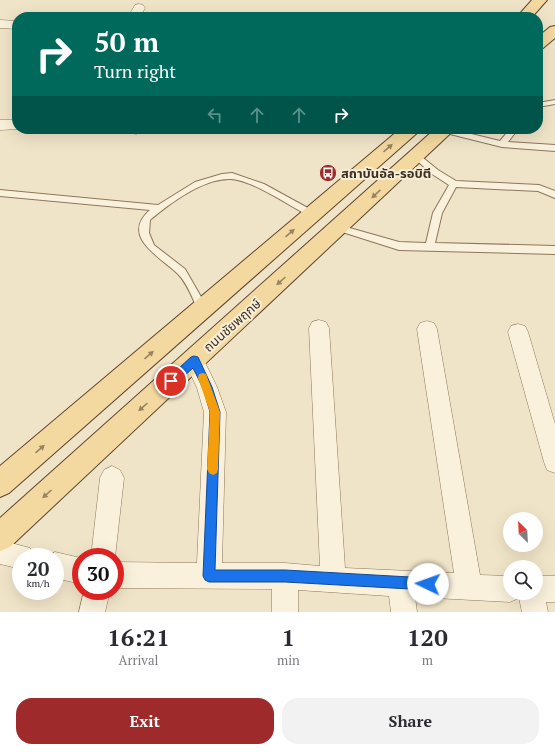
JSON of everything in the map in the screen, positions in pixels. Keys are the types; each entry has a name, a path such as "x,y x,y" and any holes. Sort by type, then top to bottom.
{"main road":[{"path":"532,12 545,4"},
{"path":"546,51 555,30"},
{"path":"0,484 405,134"},
{"name":"ถนนชัยพฤกษ์","path":"0,537 340,228 441,134"}],"street":[{"path":"0,24 12,25"},
{"path":"0,125 12,125"},
{"path":"319,328 332,580"},
{"path":"427,330 469,587"},
{"path":"518,332 555,462"},
{"path":"194,360 207,387 215,412 209,576"},
{"path":"104,548 112,478"},
{"path":"0,552 12,555"},
{"path":"124,575 285,576 332,580 503,589"},
{"path":"285,576 285,612"},
{"path":"401,583 404,612"},
{"path":"543,589 555,589"},
{"path":"92,612 95,600"},
{"path":"532,600 535,612"}],"lane":[{"path":"543,104 555,102"},
{"path":"461,134 502,144 555,148"},
{"path":"502,144 509,134"},
{"path":"417,156 434,172 454,184 539,188 555,195"},
{"path":"203,309 182,272 151,247 144,233 146,219 158,208 200,183 217,178 232,176 246,179 312,214"},
{"path":"430,247 436,213 454,184"},
{"path":"0,193 158,208"},
{"path":"340,228 399,246 555,250"}],"slow traffic":[{"path":"203,378 215,412 213,469"}],"place":[{"name":"สถาบันอัล-รอบิตี","path":"328,173"}],"route":[{"path":"171,381 194,360 207,387 215,412 209,576 285,576 332,580 428,584"}]}
